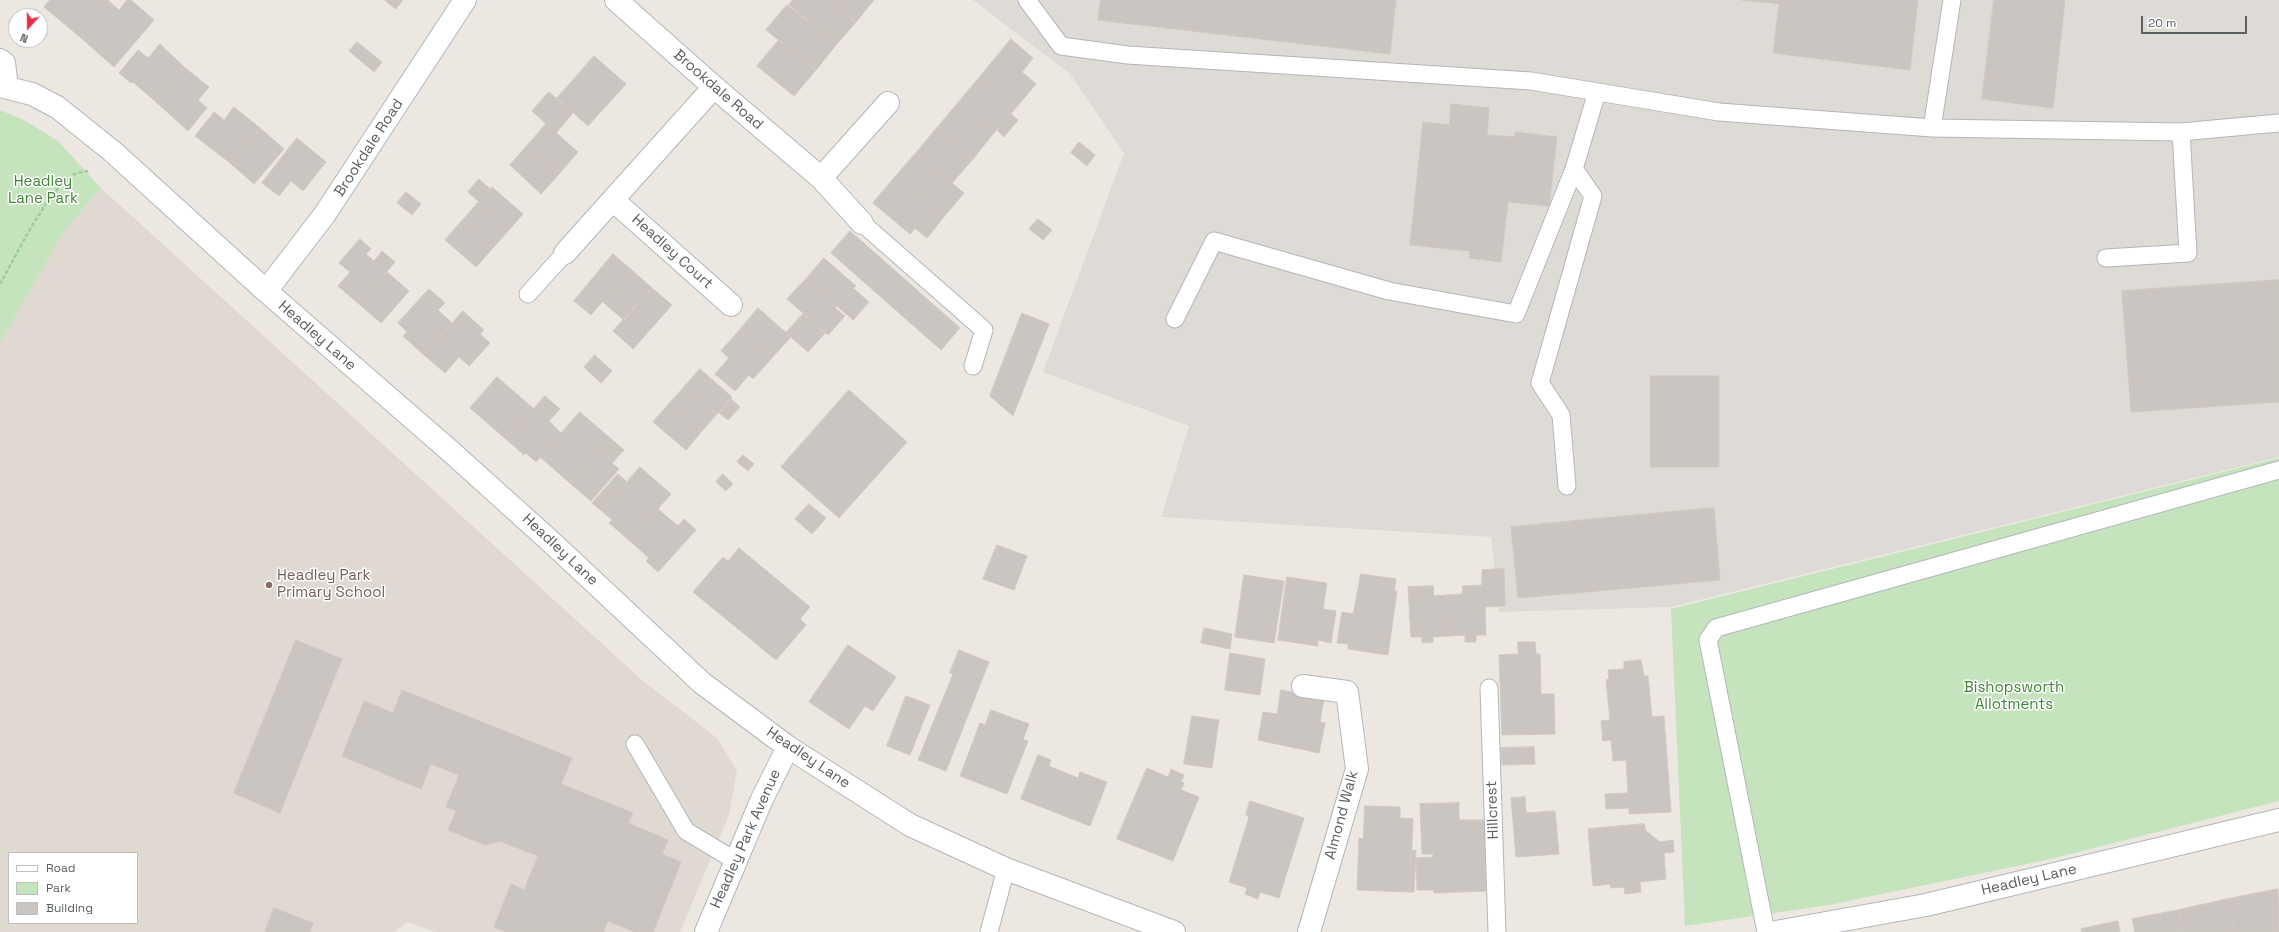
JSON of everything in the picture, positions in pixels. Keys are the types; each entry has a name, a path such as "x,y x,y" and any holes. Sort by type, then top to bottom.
{"street":[{"name":"Brookdale Road","path":"266,291 325,214 465,0"},
{"name":"Brookdale Road","path":"616,0 714,87 821,178 862,223"},
{"path":"0,60 4,64 3,87"},
{"name":"Headley Lane","path":"3,87 32,94 57,107 127,164 266,291 449,450 702,683 788,747 910,824 1006,869 1174,932"},
{"path":"564,253 714,87"},
{"path":"821,178 888,103"},
{"name":"Headley Court","path":"613,200 731,305"},
{"name":"Almond Walk","path":"1303,686 1347,692 1357,768 1309,932"},
{"name":"Headley Park Avenue","path":"706,932 736,861 788,747"},
{"name":"Headley Lane","path":"1776,932 1926,905 2279,820"}],"lane":[{"path":"1027,0 1061,46 1128,54 1531,81 1719,112 1932,128 2181,132 2279,123"},
{"path":"1932,128 1952,0"},
{"path":"1175,319 1214,241 1389,290 1516,314 1574,170 1597,92"},
{"path":"2106,258 2188,254 2181,132"},
{"path":"1567,486 1561,415 1540,383 1593,196 1574,170"},
{"path":"862,223 984,330 973,366"},
{"path":"528,294 564,253"},
{"path":"1766,932 1708,640 1716,628 2279,470"},
{"name":"Hillcrest","path":"1489,688 1497,932"},
{"path":"635,744 686,831 736,861"},
{"path":"989,932 1006,869"}],"path":[{"path":"0,284 39,216 57,191 74,174 127,164"}],"shaded area":[{"path":"973,0 2279,0 2279,457 1671,607 1499,612 1491,537 1161,517 1189,426 1043,372 1124,153 1070,74"},
{"name":"Headley Park Primary School","path":"101,188 642,680 717,738 737,771 729,815 680,932 435,932 408,922 394,932 0,932 0,343 63,233"}],"green space":[{"name":"Headley Lane Park","path":"0,110 24,120 58,141 101,188 63,233 0,343"},
{"name":"Bishopsworth Allotments","path":"2279,458 2279,801 2051,859 1829,905 1685,926 1671,609"}],"building":[{"path":"50,0 108,0 110,2 80,37 48,10 48,8 44,7"},
{"path":"127,0 131,0 154,20 114,67 80,37 110,2 119,10"},
{"path":"385,0 403,0 396,9"},
{"path":"793,0 830,0 856,22 837,44 789,5"},
{"path":"830,0 874,0 856,22"},
{"path":"1101,0 1396,0 1390,54 1098,20"},
{"path":"1742,0 1918,0 1910,70 1773,53 1779,4"},
{"path":"1994,0 2065,0 2053,108 1982,99"},
{"path":"787,5 837,44 816,70 766,30"},
{"path":"1011,39 1033,58 1022,72 1036,84 1015,109 979,78"},
{"path":"779,40 816,70 794,96 757,66"},
{"path":"357,42 382,62 374,72 349,51"},
{"path":"160,44 184,67 155,101 133,82 131,83 119,73 138,50 148,58"},
{"path":"594,56 626,84 606,106 575,78"},
{"path":"184,67 209,87 198,100 207,108 188,131 155,101"},
{"path":"575,78 606,106 588,126 557,98"},
{"path":"979,78 1015,109 993,134 957,104"},
{"path":"549,92 573,113 556,133 532,111"},
{"path":"957,104 993,134 973,159 937,128"},
{"path":"1451,104 1489,108 1487,135 1515,137 1515,132 1557,137 1549,206 1508,202 1501,262 1469,258 1470,251 1410,245 1423,122 1449,125"},
{"path":"234,107 260,128 230,163 195,136 214,112 224,120"},
{"path":"1011,114 1018,120 1004,137 997,130"},
{"path":"546,124 578,152 559,174 527,146"},
{"path":"260,128 284,149 254,184 230,163"},
{"path":"937,128 973,159 952,183 916,153"},
{"path":"297,138 326,162 303,191 291,181 279,196 262,183"},
{"path":"1079,142 1095,155 1087,166 1071,153"},
{"path":"527,146 559,174 541,194 510,165"},
{"path":"916,153 964,193 943,218 895,177"},
{"path":"895,177 943,218 927,238 915,228 910,234 873,203"},
{"path":"479,179 490,189 479,202 468,192"},
{"path":"492,187 523,214 508,231 477,204"},
{"path":"406,192 421,204 412,215 397,203"},
{"path":"477,204 508,231 493,248 462,221"},
{"path":"1038,219 1052,230 1043,240 1029,229"},
{"path":"462,221 493,248 476,267 445,240"},
{"path":"850,231 960,328 941,350 831,253"},
{"path":"360,239 371,249 366,254 374,261 382,251 395,262 359,304 338,286 350,272 339,263"},
{"path":"613,254 633,271 605,304 603,301 591,315 574,301"},
{"path":"824,258 856,286 853,288 869,302 853,320 806,279"},
{"path":"633,271 652,288 624,320 605,304"},
{"path":"387,272 409,291 381,323 359,304"},
{"path":"806,279 837,306 835,308 845,316 828,335 787,299"},
{"path":"2279,280 2279,402 2131,412 2122,291"},
{"path":"652,288 672,305 633,349 613,331"},
{"path":"429,289 445,303 438,310 452,323 424,355 403,336 407,332 398,323"},
{"path":"758,308 791,337 771,359 739,331"},
{"path":"463,311 484,330 480,334 490,343 469,366 459,357 445,373 424,355"},
{"path":"1022,313 1049,324 1013,416 990,396"},
{"path":"803,314 825,333 808,352 786,333"},
{"path":"739,331 771,359 753,379 749,375 735,391 715,374 729,358 721,351"},
{"path":"595,355 612,371 601,383 584,367"},
{"path":"700,369 732,397 717,414 685,386"},
{"path":"1651,376 1719,376 1719,467 1651,467"},
{"path":"497,377 534,409 507,440 470,408"},
{"path":"685,386 717,414 702,431 670,403"},
{"path":"849,390 907,442 839,518 781,467"},
{"path":"545,396 560,409 549,421 561,433 536,462 526,453 524,455 507,440"},
{"path":"731,399 740,407 728,420 719,413"},
{"path":"670,403 702,431 686,450 653,422"},
{"path":"580,412 610,438 571,484 540,457"},
{"path":"610,438 624,450 612,463 619,469 591,501 571,484"},
{"path":"743,455 754,464 748,471 737,462"},
{"path":"640,467 671,494 630,541 609,523 612,520 602,511"},
{"path":"618,474 627,482 602,511 592,503"},
{"path":"723,474 733,484 726,491 716,482"},
{"path":"809,504 826,518 812,534 795,519"},
{"path":"1714,508 1720,580 1518,598 1511,527"},
{"path":"658,509 678,526 684,519 696,530 658,572 646,561 649,558 630,541"},
{"path":"997,545 1027,556 1014,590 983,579"},
{"path":"739,548 810,607 800,619 806,625 776,660 693,592 723,557 728,561"},
{"path":"1504,569 1505,606 1485,607 1486,635 1476,635 1476,642 1465,642 1465,635 1449,636 1447,595 1463,594 1462,586 1482,585 1482,570"},
{"path":"1361,574 1396,579 1394,591 1397,591 1388,655 1348,649 1348,644 1337,643 1342,612 1353,614"},
{"path":"1244,575 1284,581 1274,643 1235,637"},
{"path":"1287,577 1327,583 1323,609 1336,611 1331,643 1318,640 1318,646 1278,640"},
{"path":"1433,586 1434,596 1447,595 1449,636 1433,637 1433,642 1422,643 1422,637 1411,637 1408,587"},
{"path":"1204,628 1232,634 1230,649 1201,643"},
{"path":"296,640 342,659 280,813 234,793"},
{"path":"1518,642 1535,642 1536,654 1540,654 1541,694 1554,694 1555,734 1502,735 1499,655 1518,654"},
{"path":"848,645 896,677 873,711 865,706 849,729 809,702"},
{"path":"959,650 989,662 946,771 918,760 953,674 950,673"},
{"path":"1230,653 1265,659 1260,695 1225,690"},
{"path":"1641,660 1644,676 1648,676 1652,717 1664,716 1671,812 1629,814 1629,808 1606,809 1605,794 1628,793 1626,760 1613,761 1611,740 1603,741 1601,721 1610,720 1606,680 1609,679 1608,670 1624,669 1624,662"},
{"path":"402,690 572,758 561,784 633,813 628,823 668,840 662,854 681,862 653,932 635,932 608,921 603,932 506,932 494,927 511,884 524,890 538,856 500,841 485,845 448,830 456,811 446,807 459,775 431,764 421,789 342,756 364,701 393,713"},
{"path":"1281,690 1324,698 1320,722 1325,723 1319,753 1258,740 1263,712 1277,714"},
{"path":"906,696 930,705 910,755 887,746"},
{"path":"991,710 1029,724 1023,739 1028,741 1007,794 960,776 980,723 985,725"},
{"path":"1192,716 1219,720 1212,768 1184,764"},
{"path":"1534,747 1535,764 1502,765 1501,748"},
{"path":"1038,755 1051,760 1049,766 1078,778 1080,772 1107,782 1090,826 1021,799"},
{"path":"1147,768 1168,777 1171,769 1184,775 1181,782 1184,783 1181,790 1199,797 1173,861 1117,839"},
{"path":"1525,797 1526,813 1555,811 1559,854 1516,857 1511,798"},
{"path":"1250,801 1304,818 1279,898 1260,892 1258,899 1245,894 1247,888 1229,882 1249,817 1246,815"},
{"path":"1459,803 1459,820 1484,820 1486,891 1434,893 1434,890 1417,890 1416,858 1433,857 1433,854 1422,854 1420,804"},
{"path":"1365,806 1400,807 1400,818 1413,819 1410,892 1357,890 1359,838 1363,839"},
{"path":"1644,824 1646,831 1660,842 1673,840 1674,852 1664,853 1666,879 1640,882 1641,892 1625,894 1624,887 1611,888 1610,884 1593,886 1588,829"},
{"path":"1412,850 1416,851 1414,892 1410,892"},
{"path":"2278,889 2279,932 2235,932 2228,899"},
{"path":"2228,899 2235,932 2184,932 2179,910"},
{"path":"274,908 313,923 310,932 265,932"},
{"path":"2179,910 2184,932 2135,932 2132,919"},
{"path":"2118,921 2120,932 2082,932 2081,929"}],"place":[{"name":"Headley Park Primary School","path":"269,585"}]}
